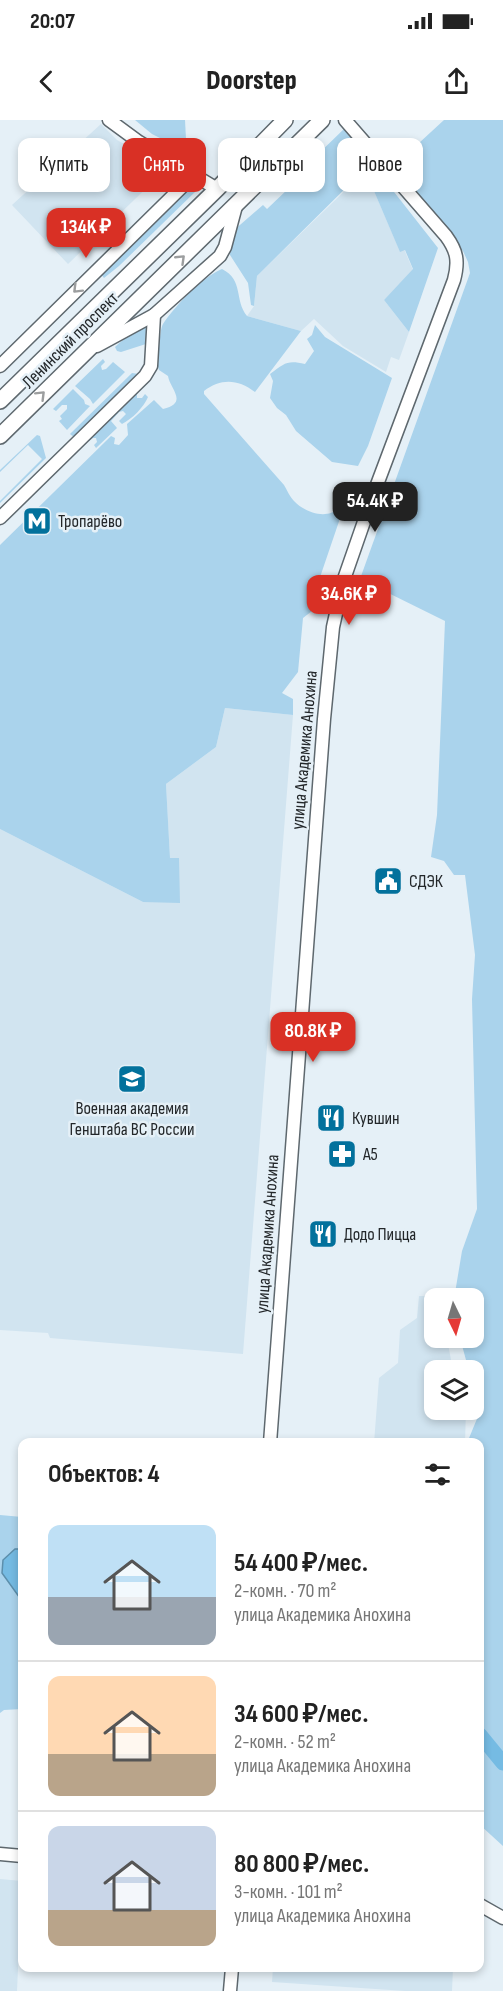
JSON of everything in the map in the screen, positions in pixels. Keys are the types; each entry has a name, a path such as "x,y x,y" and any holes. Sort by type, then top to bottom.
{"main road":[{"name":"Ленинский проспект","path":"0,401 217,189 275,127 285,120"},
{"name":"Ленинский проспект","path":"0,436 322,120"}],"street":[{"path":"109,120 134,138"},
{"name":"улица Академика Анохина","path":"270,1438 324,727 335,617 347,567 458,266 457,256 446,236 345,120"},
{"path":"206,182 217,189"},
{"path":"0,366 177,192"},
{"path":"83,354 154,315 220,256 225,247 236,206"},
{"path":"0,518 143,377 151,366 154,315"},
{"path":"0,1854 18,1856"},
{"path":"484,1907 503,1918"},
{"path":"230,1991 232,1972"}],"shaded area":[{"path":"135,120 185,120 186,138 160,138"},
{"path":"444,120 503,120 503,1846 484,1829 484,1438 469,1438 476,1420 484,1420 484,1360 466,1360 463,1348 484,1348 484,1288 456,1288 462,1251 477,1209 472,999 475,955 465,875 454,875 444,861 431,857 437,815 445,621 360,579 470,273 463,251 414,192 423,192 423,139"},
{"path":"101,124 122,143 122,192 142,192 68,264 12,205 26,192 110,192 110,138 86,138"},
{"path":"345,128 354,138 337,138 337,192 342,192 257,276 254,306 251,305 248,283 230,255 229,248 233,231 263,205 267,209 285,192 325,192 325,147"},
{"path":"184,192 195,192 119,266 104,278 100,273"},
{"path":"343,192 374,192 400,251 404,249 413,270 384,300 409,332 399,360 391,357 386,372 343,346 314,319 301,331 247,316 254,306 257,276"},
{"path":"374,192 394,192 438,248 409,332 384,300 413,269 405,250 400,252"},
{"path":"222,269 236,284 243,310 247,316 301,331 255,392 236,383 223,382 210,387 204,391 204,394 299,505 318,514 331,513 341,504 344,490 349,492 316,589 312,611 303,618 298,672 282,693 293,699 293,715 225,708 216,747 166,784 170,858 179,858 180,903 143,902 0,829 0,545 111,436 115,438 114,444 119,445 128,435 127,424 154,400 163,409 175,403 176,395 168,376 158,367 163,324 182,301 206,278"},
{"path":"149,325 149,343 121,352 117,351 115,347 127,337"},
{"path":"315,325 325,337 392,378 368,446 358,466 332,462 296,431 286,415 270,398 273,381 270,374 286,363 305,364 314,351 307,339 312,335"},
{"path":"103,359 105,362 101,366 102,370 113,362 125,372 93,404 75,386"},
{"path":"132,373 139,374 75,438 70,434"},
{"path":"73,389 85,404 90,406 67,430 59,421 67,405 62,405 56,411 53,409"},
{"path":"140,389 137,398 142,398 145,394 148,397 144,405 122,424 119,421 126,414 123,411 119,412 111,421 117,428 96,448 94,445 97,442 96,438 89,441 86,439"},
{"path":"37,435 40,436 46,458 0,503 42,459 28,445 0,472"},
{"name":"Военная академия Генштаба ВС России","path":"225,708 293,715 243,1354 50,1338 48,1333 0,1330 0,829 143,902 179,858 170,859 166,784 216,747"},
{"path":"419,1296 424,1296 424,1348 449,1348 451,1360 424,1360 424,1420 466,1420 465,1438 374,1438 379,1378 398,1363 400,1330 417,1318"},
{"path":"0,1515 18,1517 18,1709 4,1710 0,1713"},
{"path":"18,1549 18,1595 2,1573 3,1560"},
{"path":"0,1879 18,1881 18,1969 17,1991 0,1991"},
{"path":"273,1972 453,1972 452,1991 405,1991 272,1982"}],"waterway":[{"path":"484,1740 503,1763"}],"place":[{"name":"Тропарёво","path":"37,521"},
{"name":"СДЭК","path":"388,881"},
{"name":"Военная академия Генштаба ВС России","path":"132,1079"},
{"name":"Кувшин","path":"331,1118"},
{"name":"А5","path":"342,1154"},
{"name":"Додо Пицца","path":"323,1234"}]}
